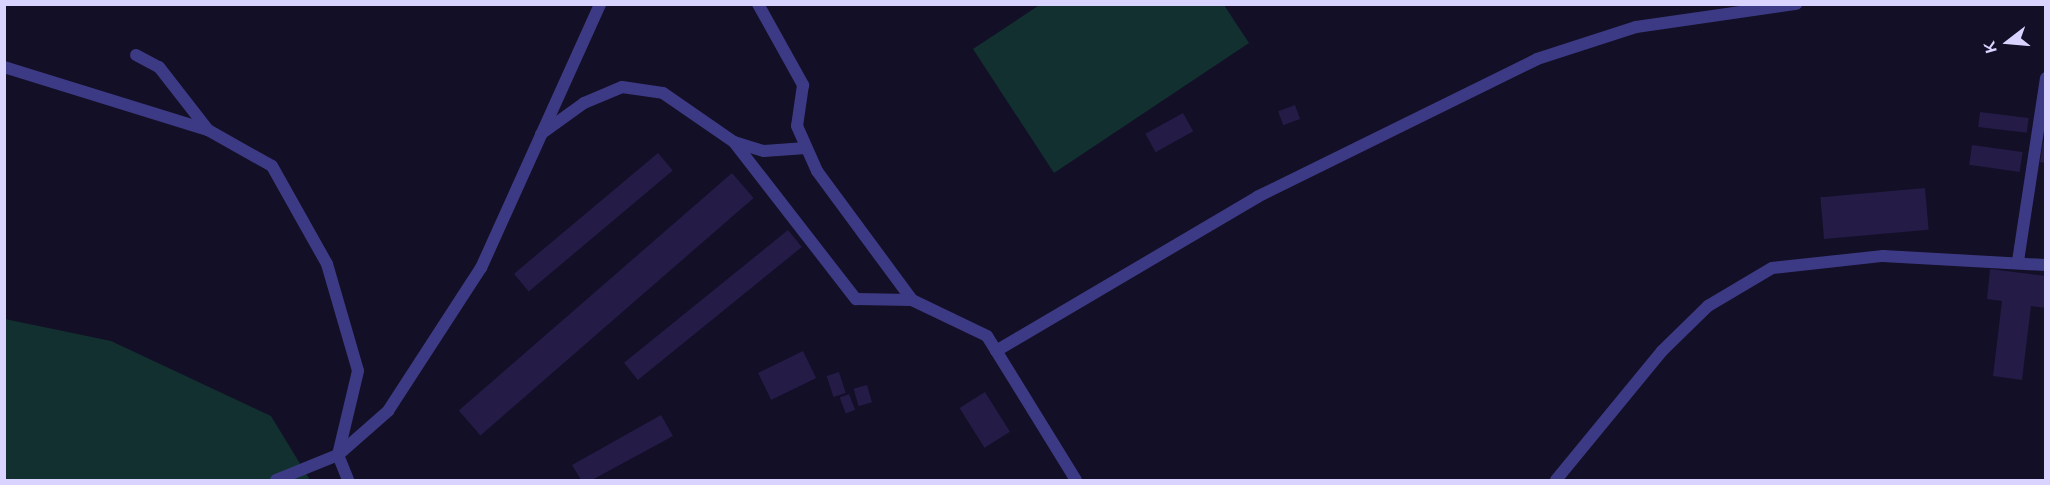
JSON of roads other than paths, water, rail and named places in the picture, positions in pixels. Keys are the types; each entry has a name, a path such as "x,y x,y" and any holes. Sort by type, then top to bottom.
{"street":[{"path":"276,480 338,455 388,411 481,268 600,4"},
{"path":"758,4 803,85 797,126 806,148 912,300"},
{"path":"996,351 1257,197 1537,59 1636,27 1796,4"},
{"path":"136,55 159,67 208,129"},
{"path":"4,68 208,129 272,166 327,264 358,371 338,455 348,480"},
{"path":"2018,261 2046,78"},
{"path":"540,134 584,103 622,87 663,93 734,142 856,299 912,300 987,336 1076,480"},
{"path":"734,142 764,151 806,148"},
{"path":"1556,480 1662,351 1708,306 1772,268 1883,256 2018,261 2046,266"}]}
